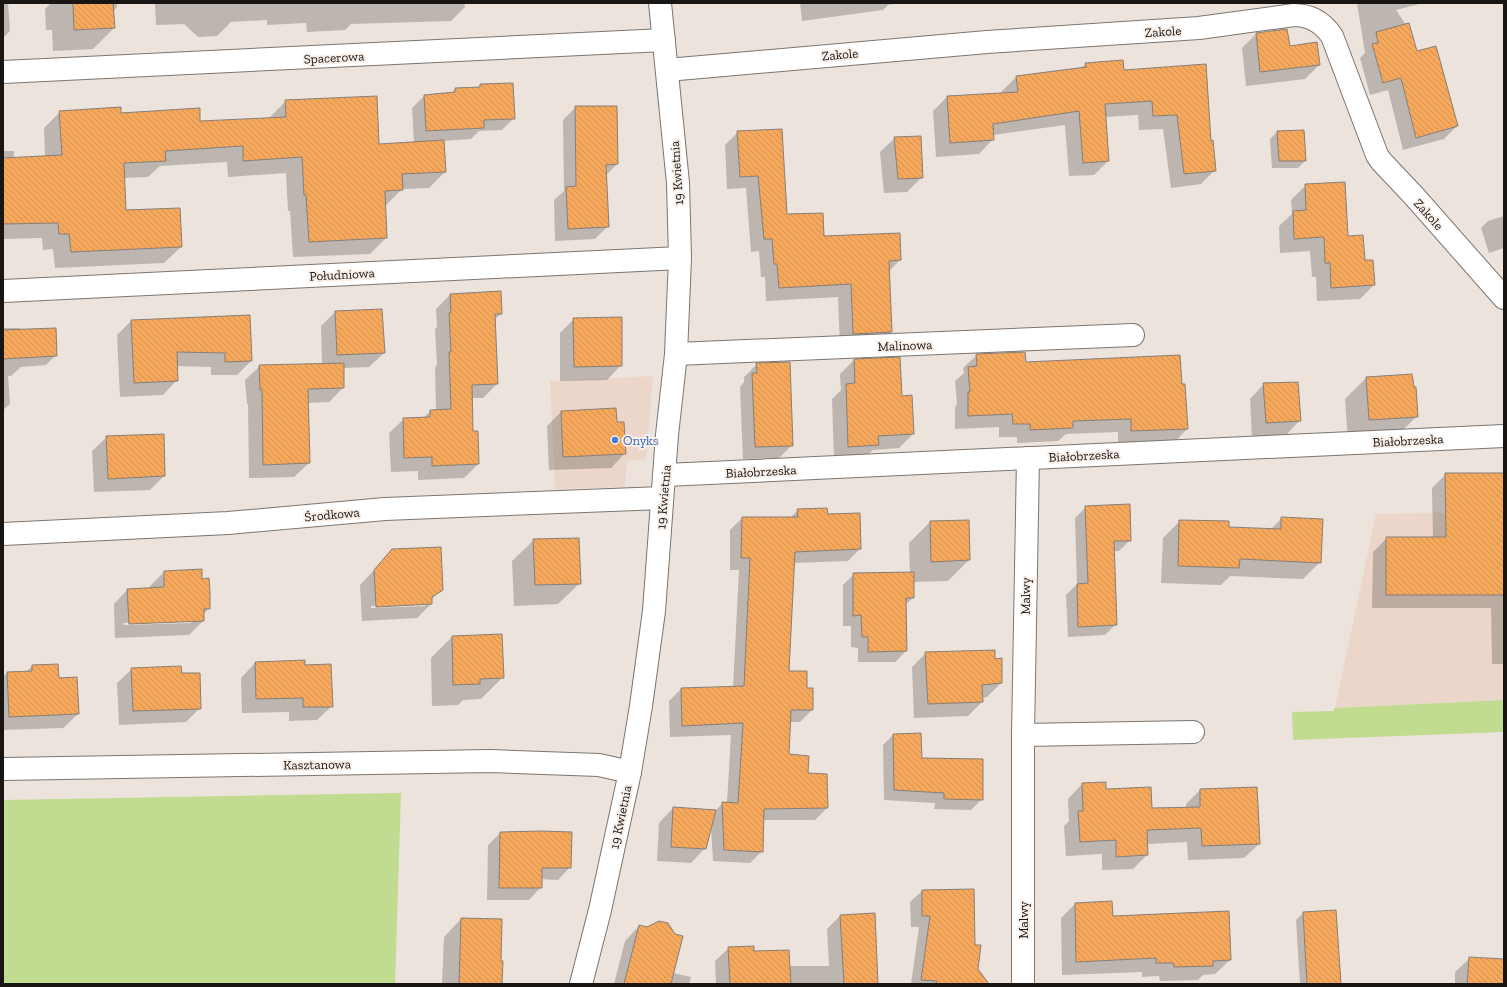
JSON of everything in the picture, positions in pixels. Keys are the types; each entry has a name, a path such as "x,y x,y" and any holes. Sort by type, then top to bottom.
{"street":[{"name":"19 Kwietnia","path":"581,984 600,910 630,772 641,706 654,611 662,498 676,354 680,258 678,183 660,3"},
{"name":"Zakole","path":"667,70 987,42 1199,28 1294,15 1304,16 1322,24 1332,36 1380,161 1414,196 1504,298"},
{"name":"Spacerowa","path":"3,72 664,40"},
{"name":"Południowa","path":"3,291 680,258"},
{"name":"Malinowa","path":"676,354 1133,335"},
{"name":"Białobrzeska","path":"665,475 1504,436"},
{"name":"Malwy","path":"1023,984 1023,735 1028,458"},
{"name":"Środkowa","path":"3,534 228,523 385,509 662,498"},
{"path":"1023,735 1193,732"},
{"name":"Kasztanowa","path":"3,770 490,761 599,765 630,772"}],"shaded area":[{"path":"653,376 646,459 627,461 625,487 555,489 550,381"},
{"path":"1504,511 1504,700 1335,708 1376,514"}],"green space":[{"path":"1504,700 1504,732 1293,740 1292,712 1333,711 1335,708"},
{"path":"401,793 395,984 3,984 3,800"}],"building":[{"path":"73,3 113,3 115,28 74,30"},
{"path":"1409,23 1417,51 1436,46 1458,126 1416,138 1401,78 1383,83 1372,44 1378,43 1376,32"},
{"path":"1287,29 1290,46 1317,42 1320,65 1260,72 1256,33"},
{"path":"1123,60 1124,70 1206,64 1211,141 1213,140 1216,171 1184,174 1177,115 1153,116 1152,101 1105,104 1109,161 1083,163 1079,111 993,124 994,140 950,143 947,96 1018,92 1016,76 1086,67 1085,63"},
{"path":"513,83 515,119 484,120 484,128 426,131 424,95 455,92 455,88 480,87 480,84"},
{"path":"377,96 379,144 444,140 446,172 402,174 403,190 385,191 387,238 309,242 302,157 243,161 243,146 165,151 166,161 124,163 126,210 180,208 182,247 71,252 69,234 59,234 58,223 3,224 3,158 62,155 59,111 121,107 121,113 200,108 200,121 286,117 285,100"},
{"path":"575,106 617,106 618,164 606,165 609,227 568,229 566,187 576,186"},
{"path":"782,129 787,214 823,213 824,236 900,233 901,260 889,261 892,332 853,334 851,284 779,288 777,264 774,264 772,239 764,239 758,176 740,177 737,131"},
{"path":"1304,130 1306,161 1279,161 1277,131"},
{"path":"921,136 923,178 898,179 894,137"},
{"path":"1345,182 1348,236 1363,235 1365,260 1373,260 1375,285 1331,288 1330,263 1325,263 1324,237 1294,239 1293,211 1306,210 1305,184"},
{"path":"501,291 502,314 495,314 498,384 472,385 473,431 478,431 479,464 432,466 432,457 404,458 403,418 430,417 430,410 451,409 449,352 451,352 449,313 451,313 450,294"},
{"path":"382,309 385,353 337,355 335,311"},
{"path":"250,315 252,361 225,362 225,353 177,352 178,381 134,383 131,320"},
{"path":"622,317 622,366 574,367 573,318"},
{"path":"56,328 57,356 3,359 3,330"},
{"path":"1025,352 1026,362 1180,355 1182,384 1185,384 1188,429 1131,431 1131,419 1073,421 1073,428 1030,430 1030,424 1013,424 1012,414 968,416 968,392 970,392 968,367 977,366 976,354"},
{"path":"900,357 902,396 912,395 914,434 878,436 879,445 848,447 846,384 855,383 854,359"},
{"path":"790,362 793,446 755,447 752,373 757,373 756,363"},
{"path":"344,363 344,388 308,389 310,463 263,465 262,390 260,390 259,365"},
{"path":"1412,374 1414,387 1416,387 1418,417 1369,420 1366,377"},
{"path":"1298,382 1301,421 1266,423 1263,383"},
{"path":"616,408 617,422 624,422 626,454 563,457 561,411"},
{"path":"164,434 165,476 108,479 106,436"},
{"path":"1445,473 1504,473 1504,595 1386,595 1386,537 1446,537"},
{"path":"1130,504 1131,541 1114,541 1117,625 1078,627 1077,584 1088,583 1085,506"},
{"path":"827,508 828,514 860,513 861,549 795,552 789,671 807,671 807,688 813,688 813,710 791,710 789,754 809,756 808,773 827,774 828,808 764,809 763,852 724,850 722,802 738,803 743,723 682,726 681,688 744,686 750,558 741,558 742,517 798,517 797,509"},
{"path":"1281,517 1323,519 1321,563 1240,559 1239,568 1178,566 1179,520 1229,521 1229,527 1281,529"},
{"path":"969,520 970,560 931,562 930,521"},
{"path":"579,538 581,584 535,585 533,539"},
{"path":"441,547 443,590 432,597 432,604 376,607 374,570 392,549"},
{"path":"202,569 202,579 209,578 210,592 210,609 204,609 204,621 129,624 127,589 164,587 164,571"},
{"path":"914,572 914,598 906,598 907,651 868,652 868,637 862,637 861,615 853,616 853,573"},
{"path":"502,634 504,678 480,679 480,684 453,685 452,636"},
{"path":"995,650 995,659 1002,658 1002,683 982,685 983,702 928,704 925,652"},
{"path":"305,660 305,665 331,664 333,707 303,707 303,698 256,699 255,662"},
{"path":"58,664 59,678 77,677 79,714 9,717 7,672 32,671 32,665"},
{"path":"181,666 182,673 200,673 201,709 133,711 131,668"},
{"path":"921,733 922,758 983,759 983,800 944,799 944,793 894,790 893,734"},
{"path":"1106,782 1106,789 1151,787 1152,808 1200,807 1200,789 1257,787 1260,844 1202,846 1201,828 1147,830 1148,855 1116,857 1116,840 1080,842 1078,811 1083,811 1082,783"},
{"path":"673,807 716,810 706,849 671,847"},
{"path":"500,832 572,832 571,868 542,868 542,888 499,888"},
{"path":"974,889 975,945 981,945 978,969 989,984 936,984 937,981 921,980 930,916 922,916 922,890"},
{"path":"1112,901 1113,916 1229,911 1231,960 1213,961 1213,966 1174,967 1173,963 1156,963 1156,958 1076,962 1075,903"},
{"path":"1336,910 1341,984 1307,984 1303,912"},
{"path":"875,913 878,984 844,984 840,915"},
{"path":"461,918 502,919 502,984 459,984"},
{"path":"659,921 668,923 675,934 683,936 671,984 624,984 639,925 647,927"},
{"path":"754,946 754,951 789,950 791,984 730,984 728,947"},
{"path":"1469,957 1504,959 1504,984 1467,984"}],"place":[{"name":"Onyks","path":"615,440"}]}
